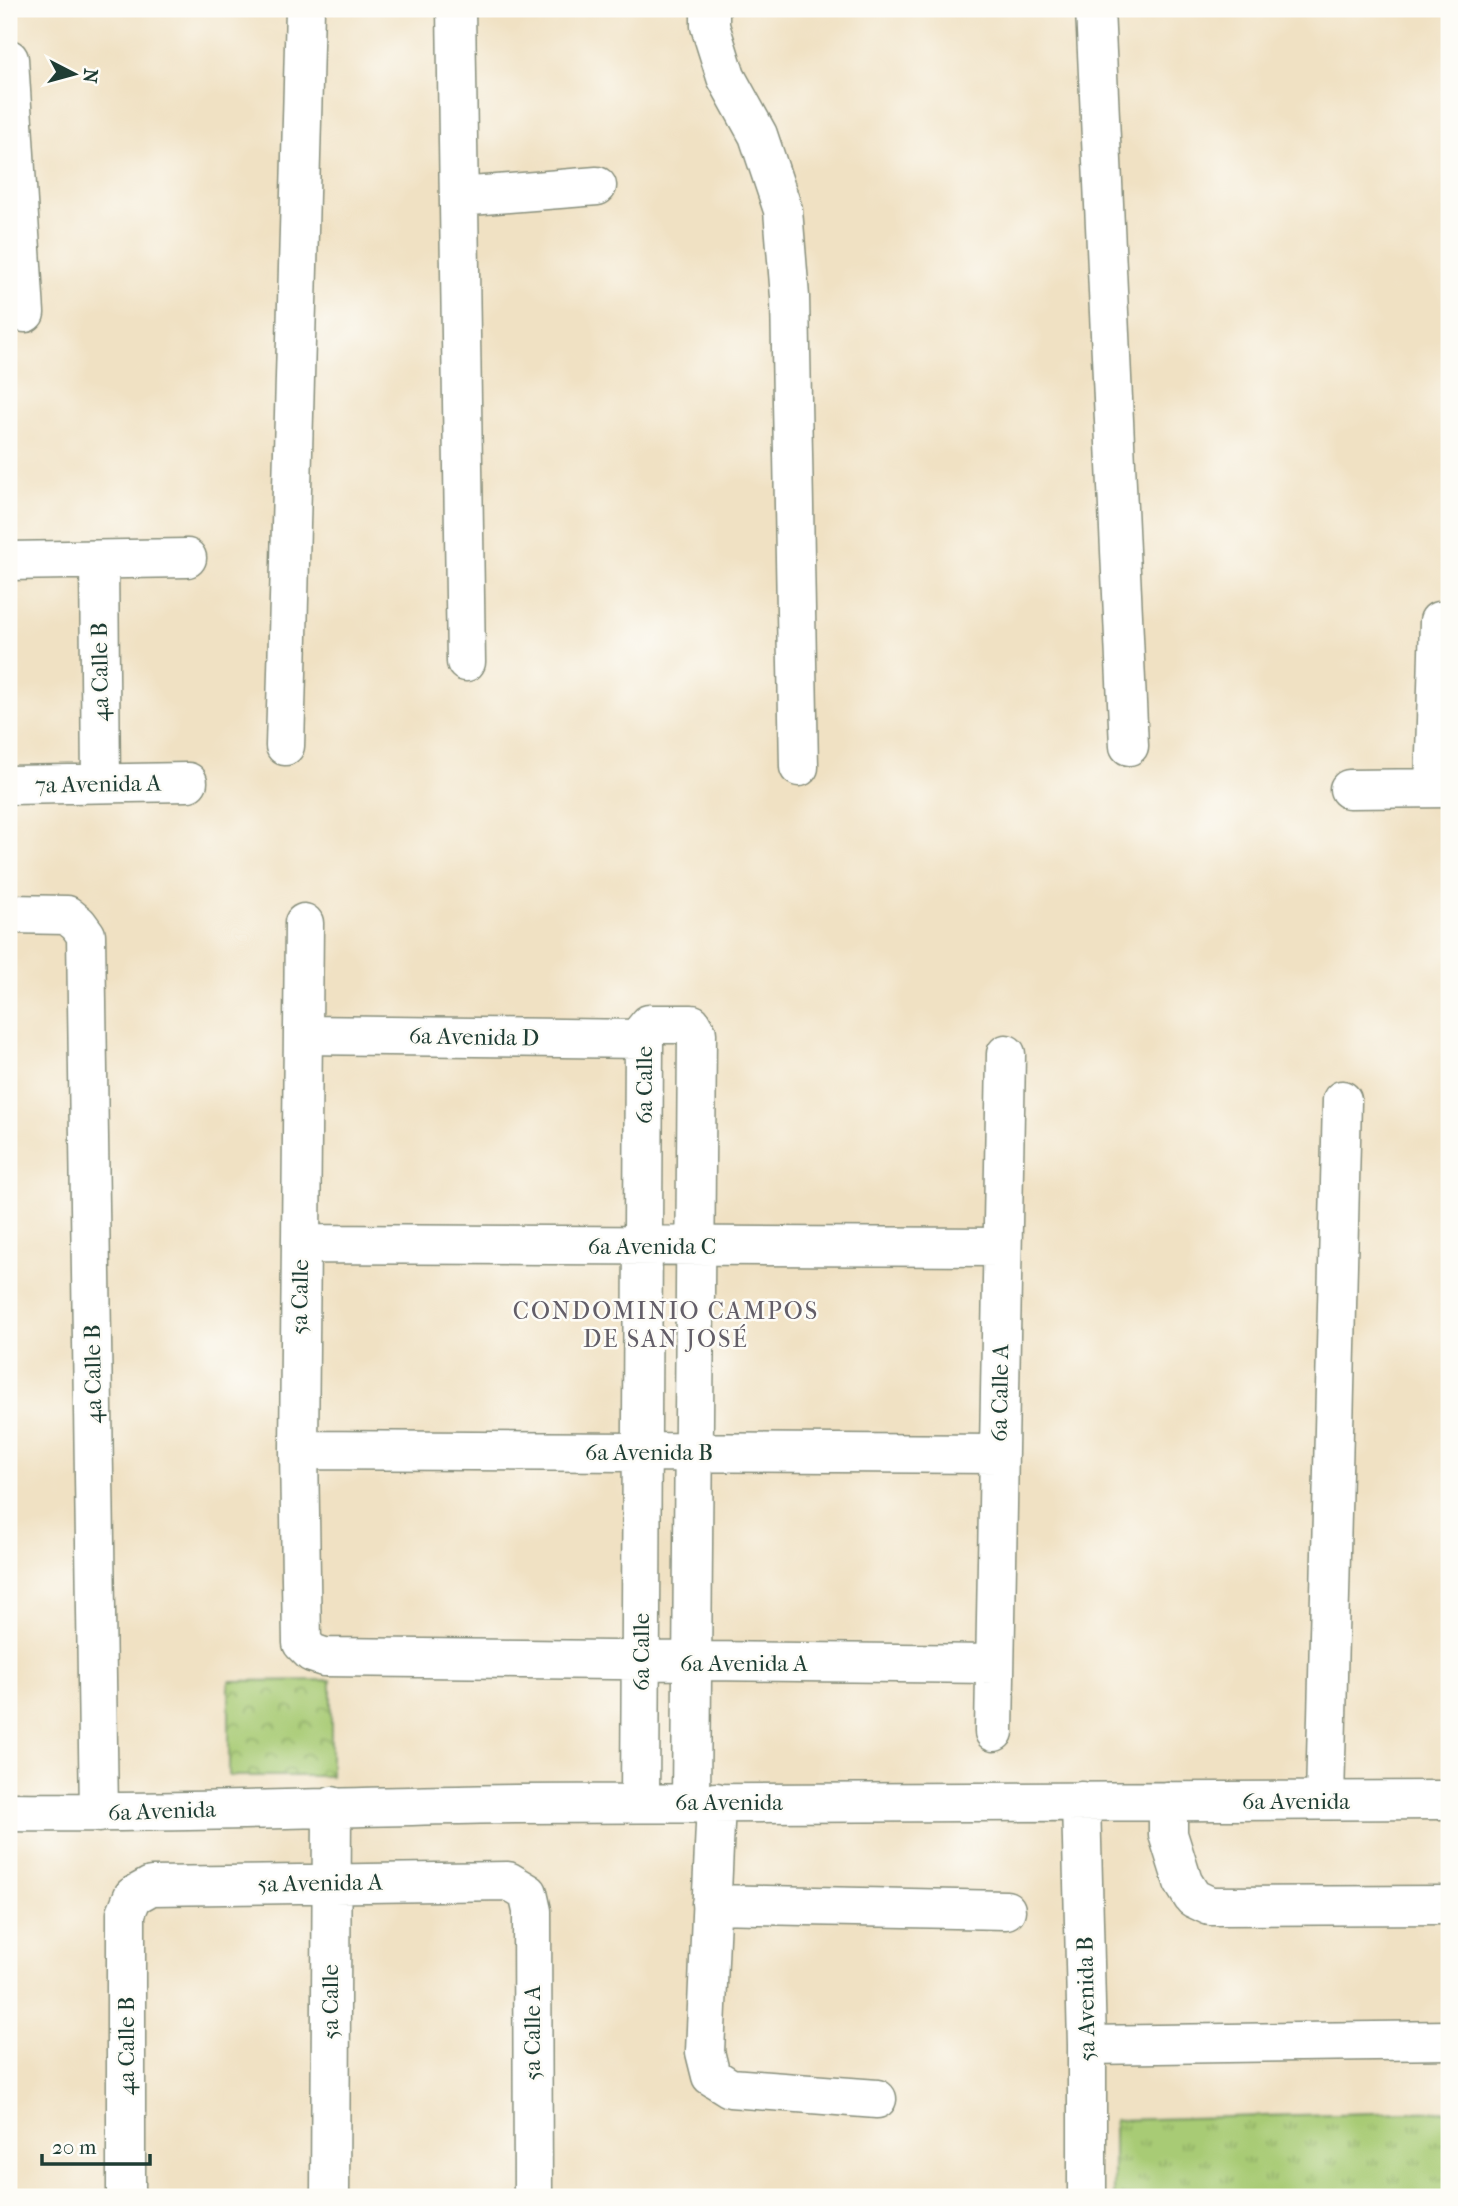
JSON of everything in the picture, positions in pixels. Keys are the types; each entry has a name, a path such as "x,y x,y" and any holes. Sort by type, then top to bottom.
{"street":[{"path":"285,746 305,9"},
{"path":"457,9 466,663"},
{"path":"710,9 710,26 726,77 758,135 783,210 790,297 799,767"},
{"path":"1095,9 1129,746"},
{"path":"9,59 12,168 25,313"},
{"path":"459,197 597,186"},
{"path":"9,561 187,558"},
{"name":"4a Calle B","path":"99,560 101,783"},
{"path":"1349,789 1442,788 1439,621"},
{"name":"7a Avenida A","path":"9,785 188,782"},
{"name":"4a Calle B","path":"9,914 67,915 86,935 99,1813"},
{"name":"5a Calle","path":"304,923 299,1450 302,1643 312,1653 324,1657"},
{"name":"6a Calle","path":"640,1803 644,1030 649,1024 655,1023 692,1024 697,1033 691,1662 711,1904 705,2052 711,2076 730,2088 877,2099"},
{"name":"6a Avenida D","path":"303,1035 644,1039"},
{"name":"6a Calle A","path":"994,1732 1006,1054"},
{"path":"1325,1800 1342,1100"},
{"name":"6a Avenida C","path":"301,1244 1002,1247"},
{"name":"6a Avenida B","path":"299,1450 999,1454"},
{"name":"6a Avenida A","path":"324,1657 995,1664"},
{"name":"6a Avenida","path":"9,1812 99,1813 332,1806 640,1803 1449,1800"},
{"name":"5a Avenida B","path":"1081,1801 1087,2045 1087,2197"},
{"path":"1168,1801 1168,1834 1183,1882 1193,1898 1210,1906 1449,1905"},
{"name":"5a Calle","path":"330,2197 332,1806"},
{"name":"5a Avenida A","path":"133,1896 151,1886 509,1881"},
{"name":"5a Calle A","path":"509,1881 528,1893 532,1911 533,2197"},
{"name":"4a Calle B","path":"126,2197 126,1913 133,1896"},
{"path":"711,1904 1006,1910"},
{"path":"1087,2045 1449,2040"}],"green space":[{"path":"331,1680 331,1776 229,1776 229,1681"},
{"path":"1449,2111 1449,2197 1114,2197 1114,2120"}],"district":[{"name":"CONDOMINIO CAMPOS DE SAN JOSÉ","path":"666,1325"}]}
